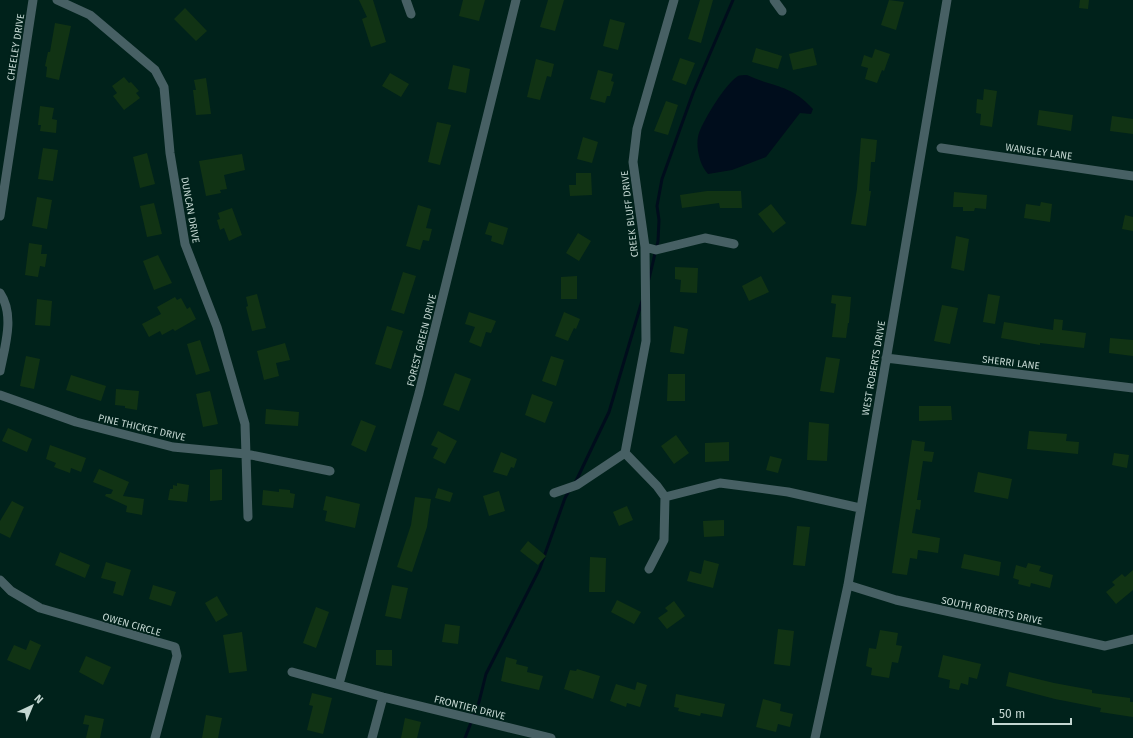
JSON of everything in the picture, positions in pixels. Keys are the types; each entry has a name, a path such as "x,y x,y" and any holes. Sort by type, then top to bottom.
{"street":[{"name":"CHEELEY DRIVE","path":"0,216 34,0"},
{"name":"DUNCAN DRIVE","path":"57,0 90,15 155,70 164,87 170,153 185,244 220,334 245,424 248,517"},
{"path":"406,0 411,14"},
{"name":"FOREST GREEN DRIVE","path":"339,684 421,386 516,0"},
{"name":"CREEK BLUFF DRIVE","path":"625,453 646,341 645,247 634,162 637,129 674,0"},
{"path":"774,0 782,11"},
{"name":"WEST ROBERTS DRIVE","path":"815,738 848,584 947,0"},
{"name":"WANSLEY LANE","path":"941,148 1133,176"},
{"path":"645,247 656,250 705,238 734,244"},
{"path":"0,293 4,300 8,324 0,371"},
{"name":"SHERRI LANE","path":"886,358 1133,388"},
{"name":"PINE THICKET DRIVE","path":"0,395 76,422 172,447 246,454 330,471"},
{"path":"554,493 577,485 625,453 657,486 665,497 664,540 648,569"},
{"path":"665,497 720,483 788,492 860,508"},
{"name":"OWEN CIRCLE","path":"0,580 11,591 40,608 175,647 178,656 155,738"},
{"name":"SOUTH ROBERTS DRIVE","path":"848,584 896,600 1106,646 1133,639"},
{"path":"292,672 339,684"},
{"name":"FRONTIER DRIVE","path":"339,684 383,697 552,738"},
{"path":"372,738 383,697"}],"water":[{"path":"747,75 797,95 813,109 811,114 800,113 766,157 732,170 708,174 700,160 697,143 699,133 710,111 722,93 738,76"}],"building":[{"path":"359,0 373,0 386,42 371,47 362,19 367,17"},
{"path":"463,0 485,0 479,21 459,16"},
{"path":"548,0 564,0 555,31 540,27"},
{"path":"700,0 713,0 701,43 688,39"},
{"path":"889,0 904,2 896,30 881,25"},
{"path":"1080,0 1089,0 1088,9 1079,8"},
{"path":"185,8 207,31 196,41 174,19"},
{"path":"610,19 625,23 618,50 603,46"},
{"path":"55,23 71,26 59,80 46,77 47,67 45,66 48,52 50,52"},
{"path":"756,48 782,56 778,69 752,62"},
{"path":"813,48 817,65 793,70 789,54"},
{"path":"875,49 890,54 884,71 882,70 877,83 865,79 868,68 861,66 864,55 872,58"},
{"path":"680,58 695,63 686,85 672,80"},
{"path":"536,59 554,64 551,77 547,76 540,100 527,97"},
{"path":"453,65 470,69 466,93 448,89"},
{"path":"598,70 613,74 611,81 614,82 610,96 607,96 605,103 590,99"},
{"path":"390,73 409,84 401,97 382,86"},
{"path":"124,77 139,91 136,93 140,98 124,110 113,96 117,93 112,86"},
{"path":"206,78 211,114 196,115 193,90 196,90 194,80"},
{"path":"984,89 997,91 992,127 980,125 981,114 976,113 977,99 983,100"},
{"path":"666,101 678,105 668,135 654,131"},
{"path":"40,106 54,108 52,119 57,120 56,133 40,131 41,125 38,125"},
{"path":"1039,110 1073,115 1071,131 1037,125"},
{"path":"1112,116 1133,119 1133,134 1110,131"},
{"path":"437,122 451,125 440,165 428,162"},
{"path":"583,137 598,142 592,163 577,159"},
{"path":"861,138 877,140 875,162 871,162 869,191 871,191 866,226 851,224 857,189"},
{"path":"43,148 58,150 53,181 38,179"},
{"path":"147,153 155,184 140,188 133,157"},
{"path":"242,154 245,170 224,175 227,189 220,190 221,193 206,196 199,161"},
{"path":"576,173 591,173 592,195 570,196 569,185 576,185"},
{"path":"707,191 741,191 742,208 720,208 719,203 682,208 680,195"},
{"path":"954,192 987,195 986,209 975,208 974,211 963,211 963,207 953,207"},
{"path":"37,197 52,200 47,229 32,226"},
{"path":"1041,202 1052,204 1050,222 1024,218 1026,204 1040,206"},
{"path":"154,203 162,234 147,237 140,206"},
{"path":"771,204 786,223 773,233 758,214"},
{"path":"418,205 431,209 426,228 432,229 429,241 423,240 420,250 406,246"},
{"path":"232,208 242,235 229,241 224,228 220,230 217,220 220,219 218,213"},
{"path":"1125,215 1133,217 1133,231 1122,229"},
{"path":"489,222 508,228 503,245 491,241 492,236 485,234"},
{"path":"578,233 591,241 579,261 566,253"},
{"path":"956,236 969,239 964,271 951,268"},
{"path":"29,243 42,245 41,254 47,254 45,267 40,266 38,277 25,275"},
{"path":"158,255 172,283 154,290 143,261"},
{"path":"675,267 698,268 697,293 680,292 681,280 675,279"},
{"path":"403,272 416,276 404,314 391,310"},
{"path":"577,276 577,299 561,299 561,277"},
{"path":"761,276 769,292 749,301 742,286"},
{"path":"257,294 266,328 252,331 246,307 248,306 246,297"},
{"path":"988,294 1000,296 995,324 983,322"},
{"path":"832,295 851,297 846,338 832,337 836,304 831,303"},
{"path":"175,297 177,300 181,298 187,309 190,307 196,319 175,331 173,329 162,335 160,331 149,337 142,324 161,314 157,307"},
{"path":"37,299 52,301 50,326 35,325"},
{"path":"942,305 958,308 950,344 934,341"},
{"path":"469,312 496,321 491,333 486,332 481,347 469,342 475,327 465,324"},
{"path":"564,312 580,319 576,329 574,328 568,341 555,336"},
{"path":"1054,319 1063,320 1062,330 1086,333 1084,348 1040,343 1040,345 1001,338 1004,322 1053,330"},
{"path":"387,326 403,331 391,369 375,364"},
{"path":"674,326 688,329 684,354 670,352"},
{"path":"1110,338 1133,340 1133,356 1109,353"},
{"path":"200,340 210,371 196,375 187,344"},
{"path":"285,343 290,360 276,363 279,376 264,380 257,351"},
{"path":"26,356 40,359 34,389 20,386"},
{"path":"551,356 564,360 556,386 542,381"},
{"path":"826,357 840,359 834,393 820,391"},
{"path":"455,373 471,379 459,411 443,405"},
{"path":"668,374 685,374 685,401 667,401"},
{"path":"71,375 106,386 101,401 66,390"},
{"path":"116,389 139,391 137,410 125,408 125,406 115,405"},
{"path":"210,391 218,424 203,427 196,394"},
{"path":"532,394 553,402 545,423 525,415"},
{"path":"919,406 951,406 952,420 919,421"},
{"path":"266,409 299,412 298,426 265,424"},
{"path":"361,420 376,426 366,452 351,445"},
{"path":"809,422 829,424 827,461 807,460"},
{"path":"8,428 32,439 27,452 2,441"},
{"path":"438,431 457,441 445,464 433,458 438,448 431,445"},
{"path":"1029,431 1067,434 1066,441 1079,442 1078,454 1027,449"},
{"path":"676,435 689,453 674,464 661,446"},
{"path":"912,440 925,442 924,451 934,452 932,462 923,461 917,500 921,500 920,510 916,509 912,533 940,538 938,553 918,550 917,559 910,558 907,575 892,573"},
{"path":"729,442 729,461 705,462 705,443"},
{"path":"50,445 86,458 81,472 71,468 70,473 54,467 56,463 46,459"},
{"path":"501,452 517,459 514,468 511,467 507,476 493,472"},
{"path":"1114,453 1129,455 1127,468 1112,465"},
{"path":"770,456 782,459 778,473 766,470"},
{"path":"99,469 129,482 123,496 144,499 142,515 126,512 127,506 105,496 106,494 111,494 113,490 93,482"},
{"path":"222,469 222,500 210,501 210,470"},
{"path":"978,472 1012,479 1008,499 974,492"},
{"path":"177,483 189,485 187,502 168,500 170,489 173,489 173,485 177,486"},
{"path":"438,488 453,493 450,502 435,498"},
{"path":"279,489 290,490 290,493 295,494 293,508 262,505 263,490 279,492"},
{"path":"499,491 505,511 489,516 483,496"},
{"path":"326,496 360,504 355,528 325,521 327,511 323,510"},
{"path":"415,497 431,499 427,527 412,572 397,567 411,525"},
{"path":"12,501 24,507 10,538 0,533 0,521"},
{"path":"627,506 633,520 619,526 613,512"},
{"path":"724,520 724,536 704,537 703,521"},
{"path":"797,526 810,527 805,566 793,565"},
{"path":"528,541 546,556 538,565 520,551"},
{"path":"60,552 90,565 85,578 55,565"},
{"path":"964,554 1001,562 999,576 961,568"},
{"path":"590,557 606,558 605,592 589,592"},
{"path":"704,560 719,564 713,588 687,581 690,571 701,574"},
{"path":"106,562 131,570 123,596 113,593 116,582 101,578"},
{"path":"1028,563 1041,566 1039,571 1053,575 1050,588 1031,583 1030,587 1018,584 1019,580 1013,578 1016,565 1026,568"},
{"path":"1133,570 1133,590 1116,604 1106,592 1115,585 1112,582 1122,574 1125,577"},
{"path":"153,585 176,592 171,606 149,599"},
{"path":"392,585 408,588 401,619 385,616"},
{"path":"217,596 228,615 216,622 205,603"},
{"path":"617,600 641,612 634,624 611,612"},
{"path":"674,601 685,616 667,629 658,618 668,611 665,608"},
{"path":"316,607 329,612 316,648 303,643"},
{"path":"445,624 460,626 458,644 442,642"},
{"path":"778,629 794,631 790,666 774,664"},
{"path":"880,630 898,633 896,645 902,646 898,663 892,662 889,678 871,675 872,668 866,666 869,648 876,649"},
{"path":"242,632 247,671 229,673 223,635"},
{"path":"30,640 41,645 30,670 7,660 14,645 26,650"},
{"path":"376,650 392,650 392,666 376,665"},
{"path":"943,655 981,664 977,679 969,677 968,685 961,683 959,690 949,688 950,680 938,677"},
{"path":"86,656 111,667 103,685 79,672"},
{"path":"506,657 517,660 516,664 528,667 527,672 543,676 539,690 501,681"},
{"path":"577,669 600,676 593,699 564,689 570,670 576,671"},
{"path":"1009,672 1054,683 1092,690 1092,693 1130,698 1130,702 1133,702 1133,717 1100,712 1101,708 1055,699 1006,686"},
{"path":"637,682 647,685 640,707 627,703 626,707 610,701 616,684 635,690"},
{"path":"312,693 332,698 323,734 307,730 313,706 309,705"},
{"path":"676,694 725,704 722,717 701,713 700,716 678,711 679,708 674,707"},
{"path":"763,699 781,704 780,711 793,714 790,727 778,724 776,732 756,727"},
{"path":"85,715 104,719 100,738 86,738 89,725 83,724"},
{"path":"206,715 222,718 218,738 202,738"},
{"path":"405,718 421,722 417,738 401,738"}],"waterway":[{"path":"649,279 658,241 659,220 657,206 662,179 693,93 733,0"},
{"path":"576,481 609,412 642,301"},
{"path":"465,738 479,702 486,674 540,568 565,498 569,491"}]}
